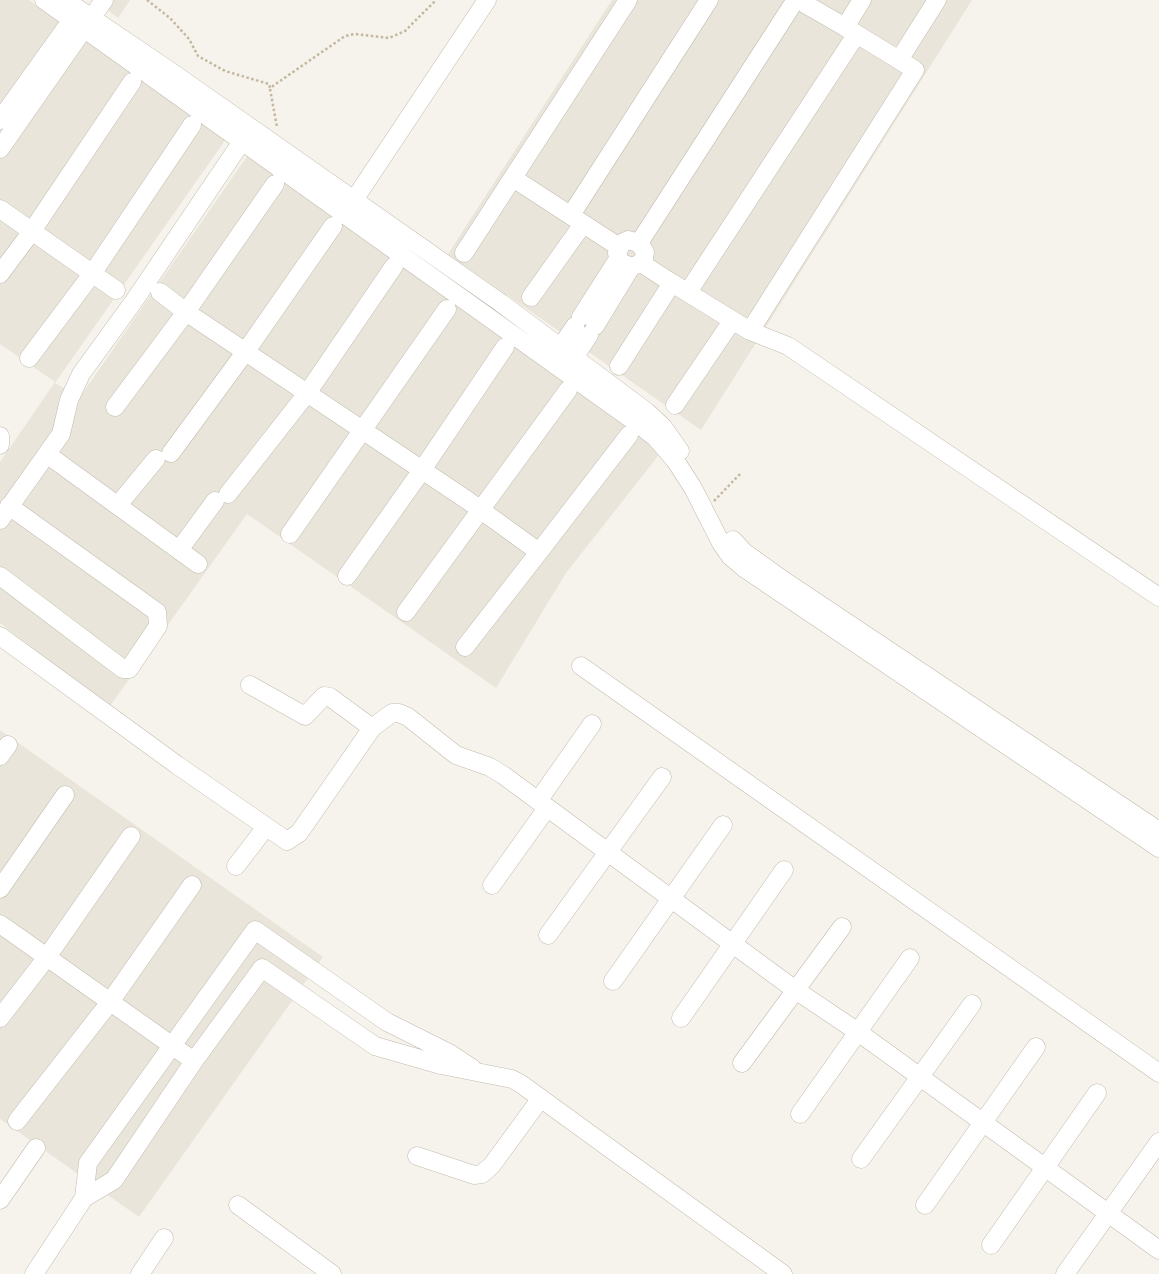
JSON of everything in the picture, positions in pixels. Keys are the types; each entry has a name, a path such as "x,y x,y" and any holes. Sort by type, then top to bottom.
{"street":[{"path":"44,0 78,16 562,360"},
{"path":"0,149 11,114 78,16 104,0"},
{"path":"354,200 487,0"},
{"path":"464,253 628,0"},
{"path":"531,297 709,0"},
{"path":"688,292 850,31 862,0"},
{"path":"898,60 937,0"},
{"path":"562,360 627,259 628,240 639,243 797,3 850,31 915,70 750,331"},
{"path":"0,274 32,232 132,82"},
{"path":"29,358 92,274 192,125"},
{"path":"246,134 276,146 500,303 637,425 663,427 696,484 711,504 734,542 744,552 1159,831"},
{"path":"0,576 123,669 129,669 158,626 157,612 5,513 48,455 61,434 69,400 81,374 134,301 246,134"},
{"path":"513,178 577,219 627,259 672,282 750,331 788,346 1159,597"},
{"path":"115,407 186,312 275,184"},
{"path":"0,209 116,290"},
{"path":"118,505 163,456 246,351 333,226"},
{"path":"179,550 308,392 394,266"},
{"path":"619,366 672,282"},
{"path":"160,292 186,312 308,392 539,552"},
{"path":"290,534 364,431 447,309"},
{"path":"675,406 732,321"},
{"path":"346,576 422,470 505,347"},
{"path":"406,612 568,390"},
{"path":"465,647 637,425"},
{"path":"0,436 0,444"},
{"path":"48,455 198,564"},
{"path":"696,484 721,543 730,556 744,568 1159,848"},
{"path":"0,636 287,841 299,833 372,728 392,713 400,713 408,717 456,755 496,771 607,854 794,989 858,1032 1159,1250"},
{"path":"581,666 1159,1073"},
{"path":"250,685 305,716 324,696 330,697 372,728"},
{"path":"492,885 592,724"},
{"path":"548,935 662,777"},
{"path":"0,888 65,795"},
{"path":"613,981 723,825"},
{"path":"236,866 266,827"},
{"path":"0,1018 47,957 132,836"},
{"path":"681,1018 784,870"},
{"path":"17,1121 110,1002 192,885"},
{"path":"0,924 194,1061"},
{"path":"742,1063 794,989 842,926"},
{"path":"84,1198 88,1163 256,930 387,1022 449,1053 476,1071"},
{"path":"800,1114 910,958"},
{"path":"34,1274 84,1198 114,1180 194,1061 262,968 375,1046 441,1066 512,1079 541,1098 783,1274"},
{"path":"862,1160 972,1004"},
{"path":"925,1205 1036,1047"},
{"path":"991,1245 1097,1093"},
{"path":"417,1156 474,1175 482,1174 492,1165 541,1098"},
{"path":"1065,1274 1159,1142"},
{"path":"0,1200 36,1148"},
{"path":"238,1205 332,1274"},
{"path":"140,1274 164,1238"}],"path":[{"path":"146,0 176,25 189,39 198,56 225,71 269,84 277,126 276,146"},
{"path":"270,88 345,36 355,34 388,38 405,31 436,0"},
{"path":"711,504 741,473"}],"shaded area":[{"path":"0,0 29,0 226,139 55,383 80,397 250,152 662,451 566,573 496,688 247,514 110,706 0,623 0,462 55,382 0,344"},
{"path":"94,0 130,0 118,18"},
{"path":"612,0 972,0 701,430 448,254"},
{"path":"0,730 323,957 139,1217 0,1119"}]}
